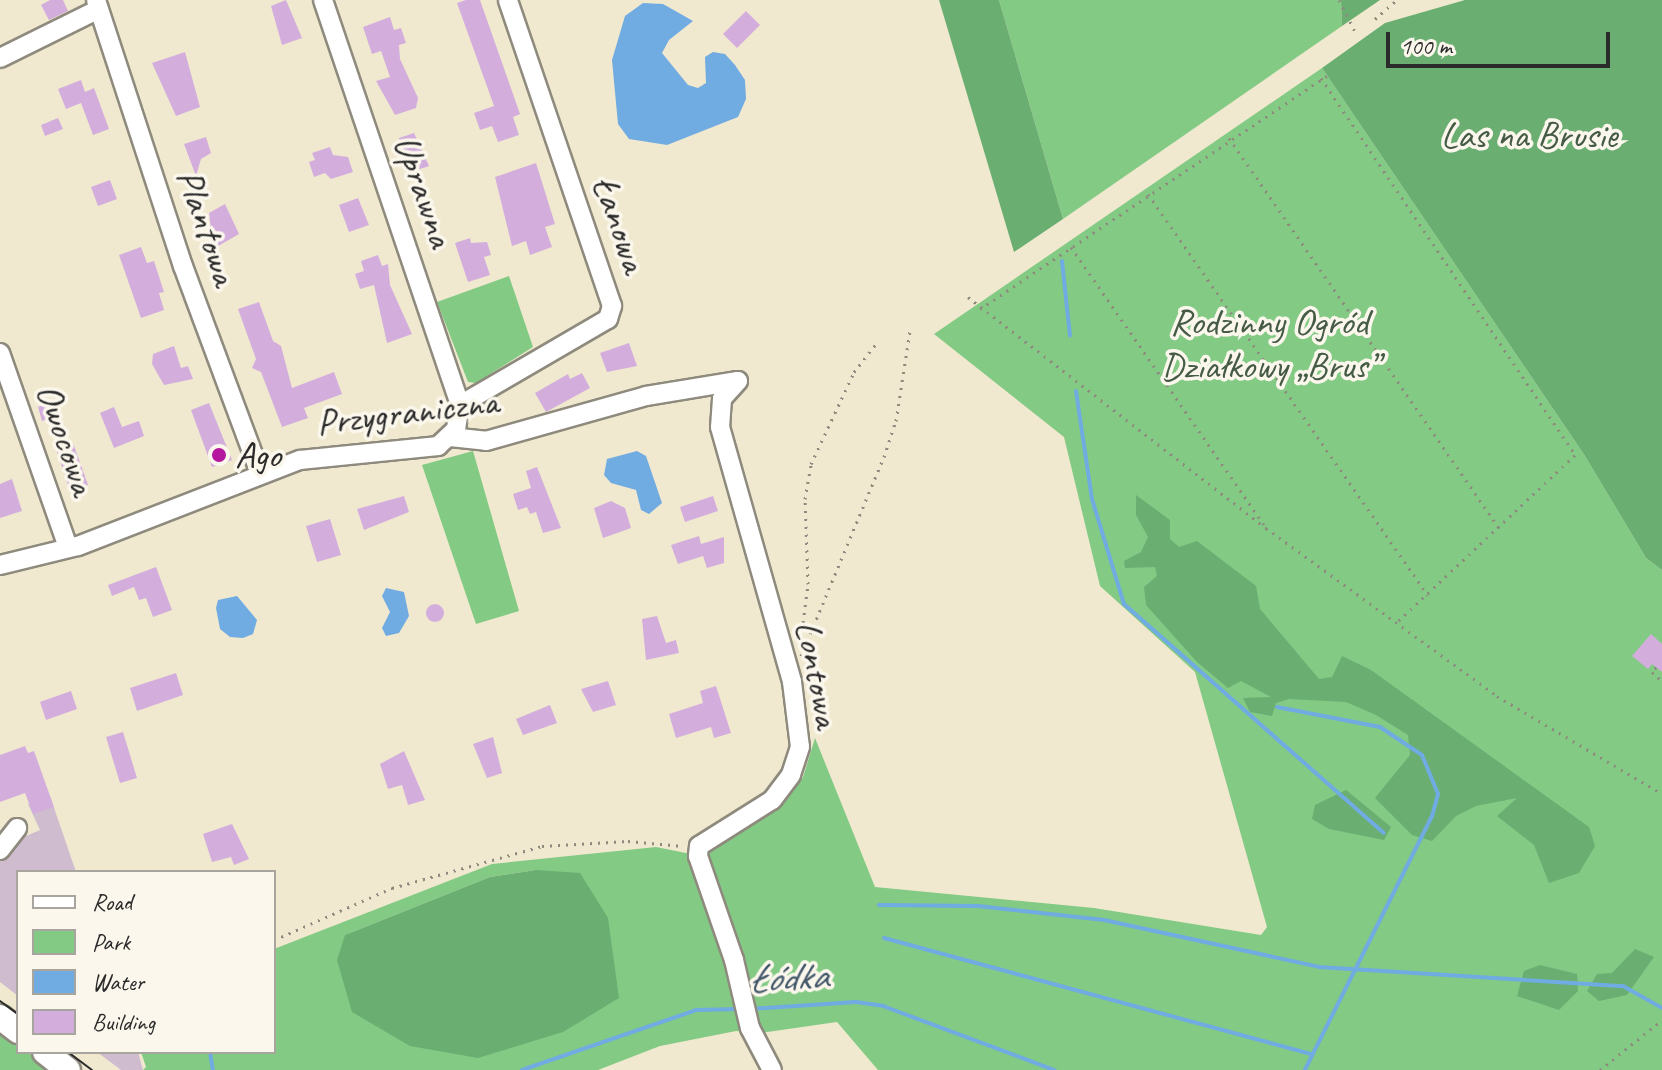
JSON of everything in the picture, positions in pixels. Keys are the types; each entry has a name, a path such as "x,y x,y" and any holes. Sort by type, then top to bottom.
{"main road":[{"path":"0,1017 16,1029"},
{"path":"48,1054 68,1070"}],"street":[{"name":"Uprawna","path":"323,0 460,405"},
{"name":"Łanowa","path":"460,405 600,326 612,312 508,0"},
{"path":"0,58 97,4"},
{"name":"Plantowa","path":"97,4 183,266 260,473"},
{"name":"Owocowa","path":"0,353 68,547"},
{"name":"Przygraniczna","path":"0,565 68,547 169,513 260,473 300,460 429,449 450,437 486,441 646,396 738,381"},
{"name":"Lontowa","path":"699,846 772,800 791,775 800,747 792,682 720,427 722,399 738,381"},
{"path":"450,437 460,405"},
{"path":"0,850 17,828"},
{"path":"699,846 741,986 750,1028 772,1070"}],"path":[{"path":"1339,0 1354,30"},
{"path":"1375,19 1397,0"},
{"path":"980,309 1229,138 1327,76"},
{"path":"1321,78 1575,455 1500,530 1396,623"},
{"path":"1229,138 1500,530"},
{"path":"1148,194 1428,595"},
{"path":"1071,247 1266,528"},
{"path":"968,297 1266,528 1497,696 1662,794"},
{"path":"876,344 854,372 811,464 805,499 808,584 798,661 884,457 896,421 910,331"},
{"path":"1656,667 1652,672 1662,681"},
{"path":"276,939 392,888 542,846 628,841 699,846"},
{"path":"1600,1070 1662,1020"}],"shaded area":[{"path":"50,796 75,870 16,870 16,994 0,982 0,861 21,838 40,830 28,804"},
{"path":"100,1054 139,1054 143,1070 121,1070"}],"green space":[{"path":"939,0 999,0 1063,219 1014,252"},
{"path":"999,0 1341,0 1342,26 1063,219"},
{"path":"1341,0 1380,0 1342,26"},
{"name":"Las na Brusie","path":"1465,0 1662,0 1662,570 1646,558 1585,456 1322,68 1385,23"},
{"name":"Rodzinny Ogród Działkowy „Brus”","path":"1322,68 1585,456 1646,558 1662,570 1662,1070 878,1070 837,1022 761,1033 736,1031 660,1046 598,1070 143,1070 146,1067 142,1054 276,1054 276,948 492,864 656,847 686,853 784,803 803,777 815,738 875,887 1094,908 1261,935 1267,927 1195,672 1100,586 1064,437 934,334","holes":["536,870 345,935 490,877"]},
{"path":"509,276 533,347 476,383 468,382 437,302"},
{"path":"473,451 519,611 476,624 422,465"},
{"path":"1136,495 1170,520 1170,539 1179,547 1197,541 1256,586 1260,609 1319,679 1332,677 1342,656 1371,670 1589,827 1595,846 1579,873 1549,883 1534,845 1497,816 1517,798 1476,806 1456,816 1432,841 1412,835 1375,798 1410,755 1408,735 1376,715 1346,702 1289,699 1276,703 1272,716 1250,712 1243,698 1271,697 1241,681 1228,688 1197,662 1146,605 1144,587 1157,576 1155,567 1125,568 1124,561 1141,552 1148,537 1136,515"},
{"path":"1346,790 1391,827 1384,840 1329,829 1312,819 1315,805"},
{"path":"536,870 580,873 608,918 619,998 563,1032 478,1058 410,1046 352,1012 337,960 345,935 490,877"},
{"path":"1635,949 1654,957 1627,995 1599,1001 1587,991 1597,974 1612,973"},
{"path":"1540,965 1577,974 1578,991 1559,1010 1517,996 1524,971"},
{"path":"0,1029 16,1042 16,1054 30,1054 47,1070 0,1070"}],"water":[{"path":"643,3 663,4 693,21 669,40 662,53 688,85 698,88 706,83 705,57 713,52 725,54 735,65 745,80 746,99 738,117 667,145 629,139 618,124 612,60 625,16"},
{"path":"637,451 646,456 662,503 649,514 641,510 636,490 611,483 604,475 607,459"},
{"path":"386,588 404,592 409,616 399,633 386,636 382,628 390,612 382,596"},
{"path":"237,596 257,620 253,634 243,638 230,637 220,629 216,608 218,600"}],"building":[{"path":"50,0 63,0 68,11 49,20 41,5"},
{"path":"286,0 302,38 282,45 271,6"},
{"path":"480,0 520,114 513,117 519,135 498,142 492,126 480,130 474,113 494,106 457,3"},
{"path":"746,11 760,25 737,48 723,34"},
{"path":"390,17 394,30 401,28 406,43 399,45 400,59 418,98 416,108 395,115 376,81 390,77 381,51 372,54 363,27"},
{"path":"185,52 200,107 176,116 152,63"},
{"path":"81,80 85,92 94,88 109,129 93,135 81,103 66,109 58,89"},
{"path":"58,118 63,129 45,136 41,125"},
{"path":"414,133 429,166 408,173 399,138"},
{"path":"206,137 211,153 201,159 196,176 184,144"},
{"path":"330,147 333,155 348,157 353,172 331,179 325,173 314,177 309,162 315,160 312,153"},
{"path":"536,163 555,224 545,227 552,247 530,255 526,241 512,246 495,177"},
{"path":"110,180 117,199 98,206 91,187"},
{"path":"358,198 369,225 349,232 339,205"},
{"path":"225,204 239,234 213,249 209,213"},
{"path":"470,238 471,243 487,242 491,255 484,257 490,275 468,282 455,243"},
{"path":"141,247 147,263 154,261 164,292 159,293 164,310 141,318 119,255"},
{"path":"378,255 382,266 388,264 390,285 412,334 387,343 374,285 360,289 355,274 364,271 361,261"},
{"path":"259,302 273,341 281,346 292,388 334,372 342,394 304,408 308,418 282,427 261,372 252,368 256,359 238,309"},
{"path":"629,343 637,366 607,372 600,353"},
{"path":"174,346 181,368 188,366 193,379 164,385 152,364 153,354"},
{"path":"582,373 590,388 546,412 535,393 568,374 570,379"},
{"path":"54,401 59,416 42,421 38,407"},
{"path":"209,403 232,460 212,467 191,410"},
{"path":"114,407 122,427 139,421 144,436 114,448 100,413"},
{"path":"73,443 88,485 70,491 56,449"},
{"path":"537,467 561,528 543,533 536,512 530,514 527,507 518,510 513,494 531,488 526,471"},
{"path":"12,479 22,511 0,518 0,484"},
{"path":"404,496 409,512 364,530 357,509"},
{"path":"713,496 718,511 685,522 680,507"},
{"path":"611,501 625,508 631,528 603,538 594,508"},
{"path":"330,519 341,555 317,562 306,526"},
{"path":"699,536 701,544 724,537 724,563 707,568 703,556 678,564 671,545"},
{"path":"156,567 172,610 153,617 146,598 139,600 134,587 112,596 108,585"},
{"path":"431,604 439,604 444,613 442,620 431,622 426,617 426,609"},
{"path":"657,616 666,643 676,640 679,653 646,660 642,619"},
{"path":"1651,634 1662,644 1662,672 1652,664 1648,669 1632,656"},
{"path":"176,673 183,695 137,711 130,688"},
{"path":"608,681 616,705 593,712 581,689"},
{"path":"716,686 731,733 714,738 711,727 676,738 669,714 703,703 700,691"},
{"path":"71,691 77,709 46,720 40,702"},
{"path":"550,705 557,723 523,735 516,719"},
{"path":"123,732 137,778 120,783 106,737"},
{"path":"493,737 502,773 487,778 473,744"},
{"path":"25,746 28,753 34,751 54,807 33,814 25,793 0,802 0,755"},
{"path":"404,751 425,800 408,805 402,785 388,789 380,764"},
{"path":"232,824 249,859 234,865 231,857 212,862 203,834"}],"waterway":[{"path":"1062,261 1070,336"},
{"path":"1076,391 1092,499 1124,604 1384,833"},
{"path":"1277,707 1380,727 1422,755 1438,794 1432,816 1305,1070"},
{"path":"879,905 978,906 1104,920 1319,967 1623,986 1662,1008"},
{"path":"884,938 1312,1054"},
{"name":"Łódka","path":"749,1009 856,1002 883,1006 1054,1070"},
{"name":"Łódka","path":"522,1070 696,1010 740,1009"},
{"path":"210,1054 213,1070"}],"tram line":[{"path":"0,1001 16,1013"},
{"path":"71,1054 92,1070"}],"place":[{"name":"Ago","path":"219,455"}]}
